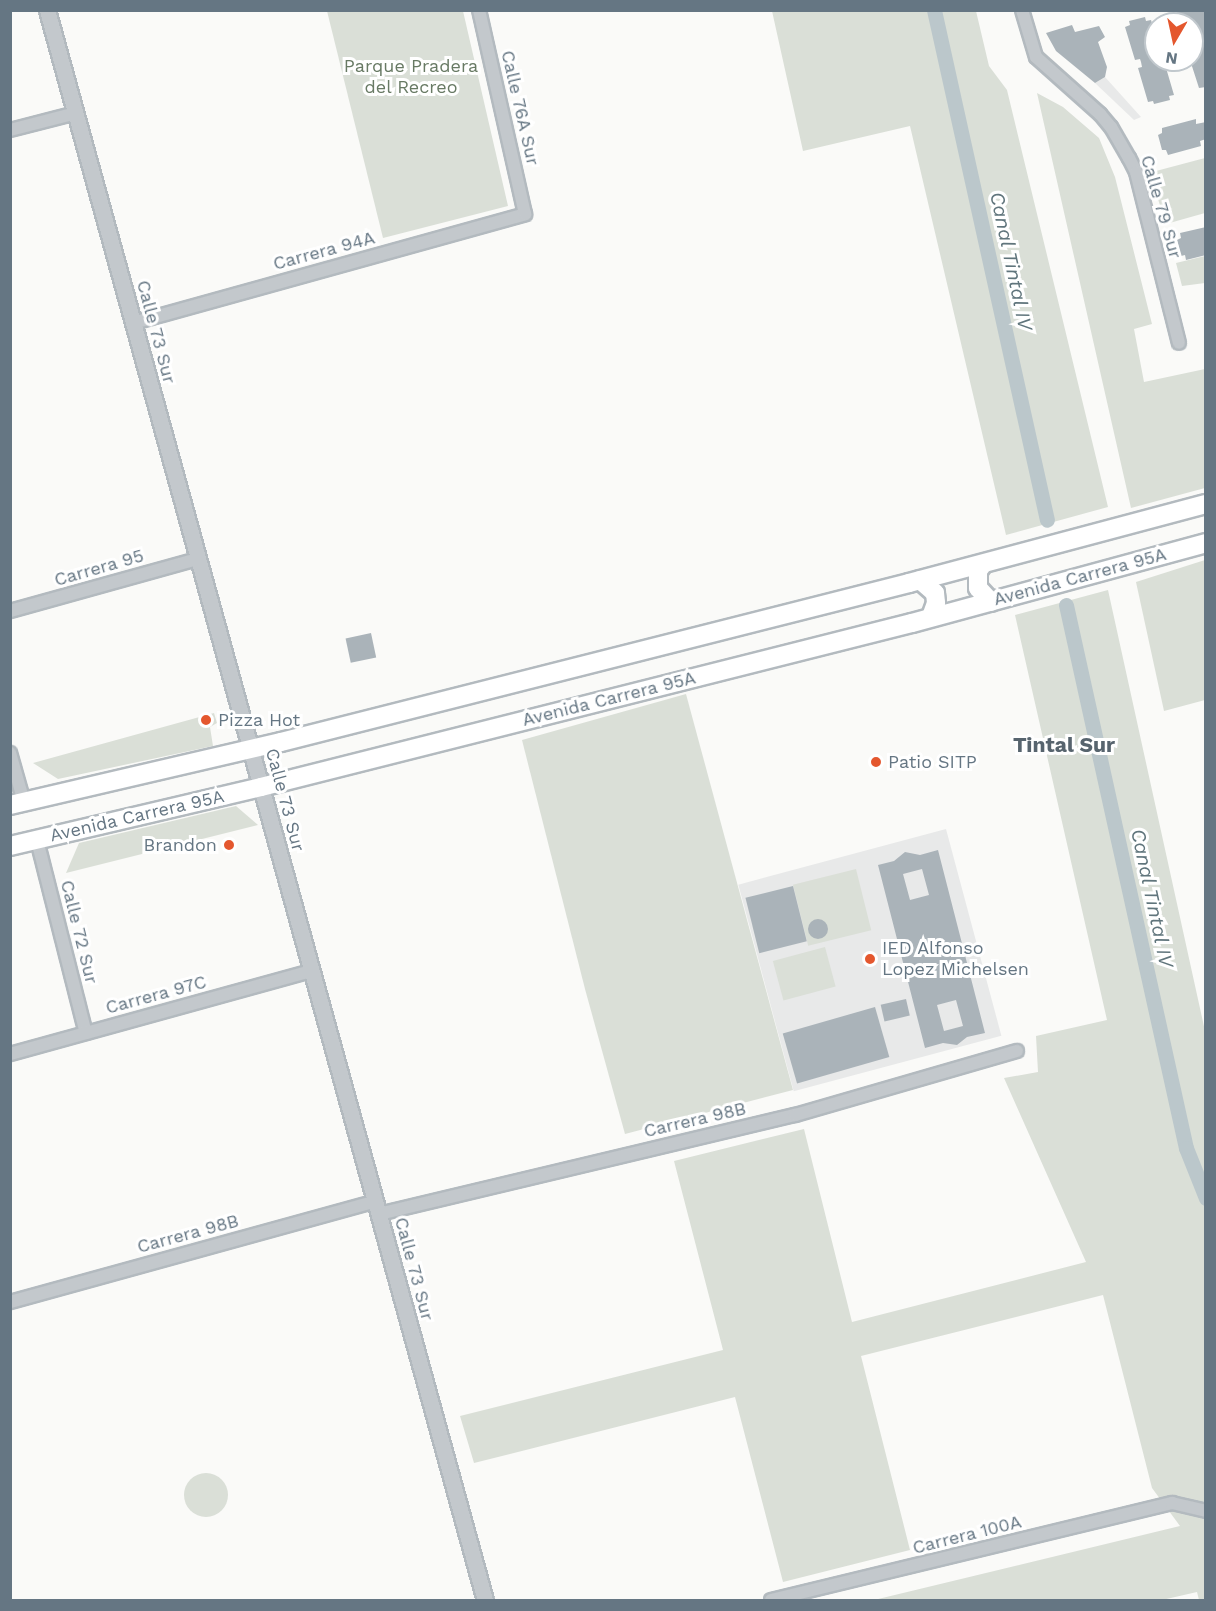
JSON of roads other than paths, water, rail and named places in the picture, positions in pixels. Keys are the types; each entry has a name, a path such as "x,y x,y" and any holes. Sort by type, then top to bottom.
{"main road":[{"name":"Avenida Carrera 95A","path":"17,803 250,749 983,564 1206,504"},
{"name":"Avenida Carrera 95A","path":"10,846 261,787 991,602 1206,543"},
{"path":"983,564 978,571 978,588 991,602"},
{"path":"920,580 935,593 936,603 931,617"}],"street":[{"name":"Calle 73 Sur","path":"47,10 485,1600"},
{"name":"Calle 76A Sur","path":"479,10 525,214"},
{"name":"Calle 79 Sur","path":"1022,10 1036,57 1100,114 1111,127 1136,172 1179,343"},
{"path":"10,130 76,113"},
{"name":"Carrera 94A","path":"133,322 525,214"},
{"name":"Carrera 95","path":"10,611 198,559"},
{"path":"10,753 17,803"},
{"name":"Calle 72 Sur","path":"37,840 86,1033"},
{"name":"Carrera 97C","path":"10,1054 312,971"},
{"name":"Carrera 98B","path":"10,1302 377,1208 795,1114 1017,1051"},
{"name":"Carrera 100A","path":"771,1600 1172,1503 1206,1511"}],"waterway":[{"name":"Canal Tintal IV","path":"934,10 1047,520"},
{"name":"Canal Tintal IV","path":"1066,605 1186,1148 1206,1198"}],"place":[{"name":"Pizza Hot","path":"206,720"},
{"name":"Patio SITP","path":"876,762"},
{"name":"Brandon","path":"229,845"},
{"name":"IED Alfonso Lopez Michelsen","path":"870,959"}],"district":[{"name":"Tintal Sur","path":"1064,745"}],"park label":[{"name":"Parque Pradera del Recreo","path":"411,77"}]}
